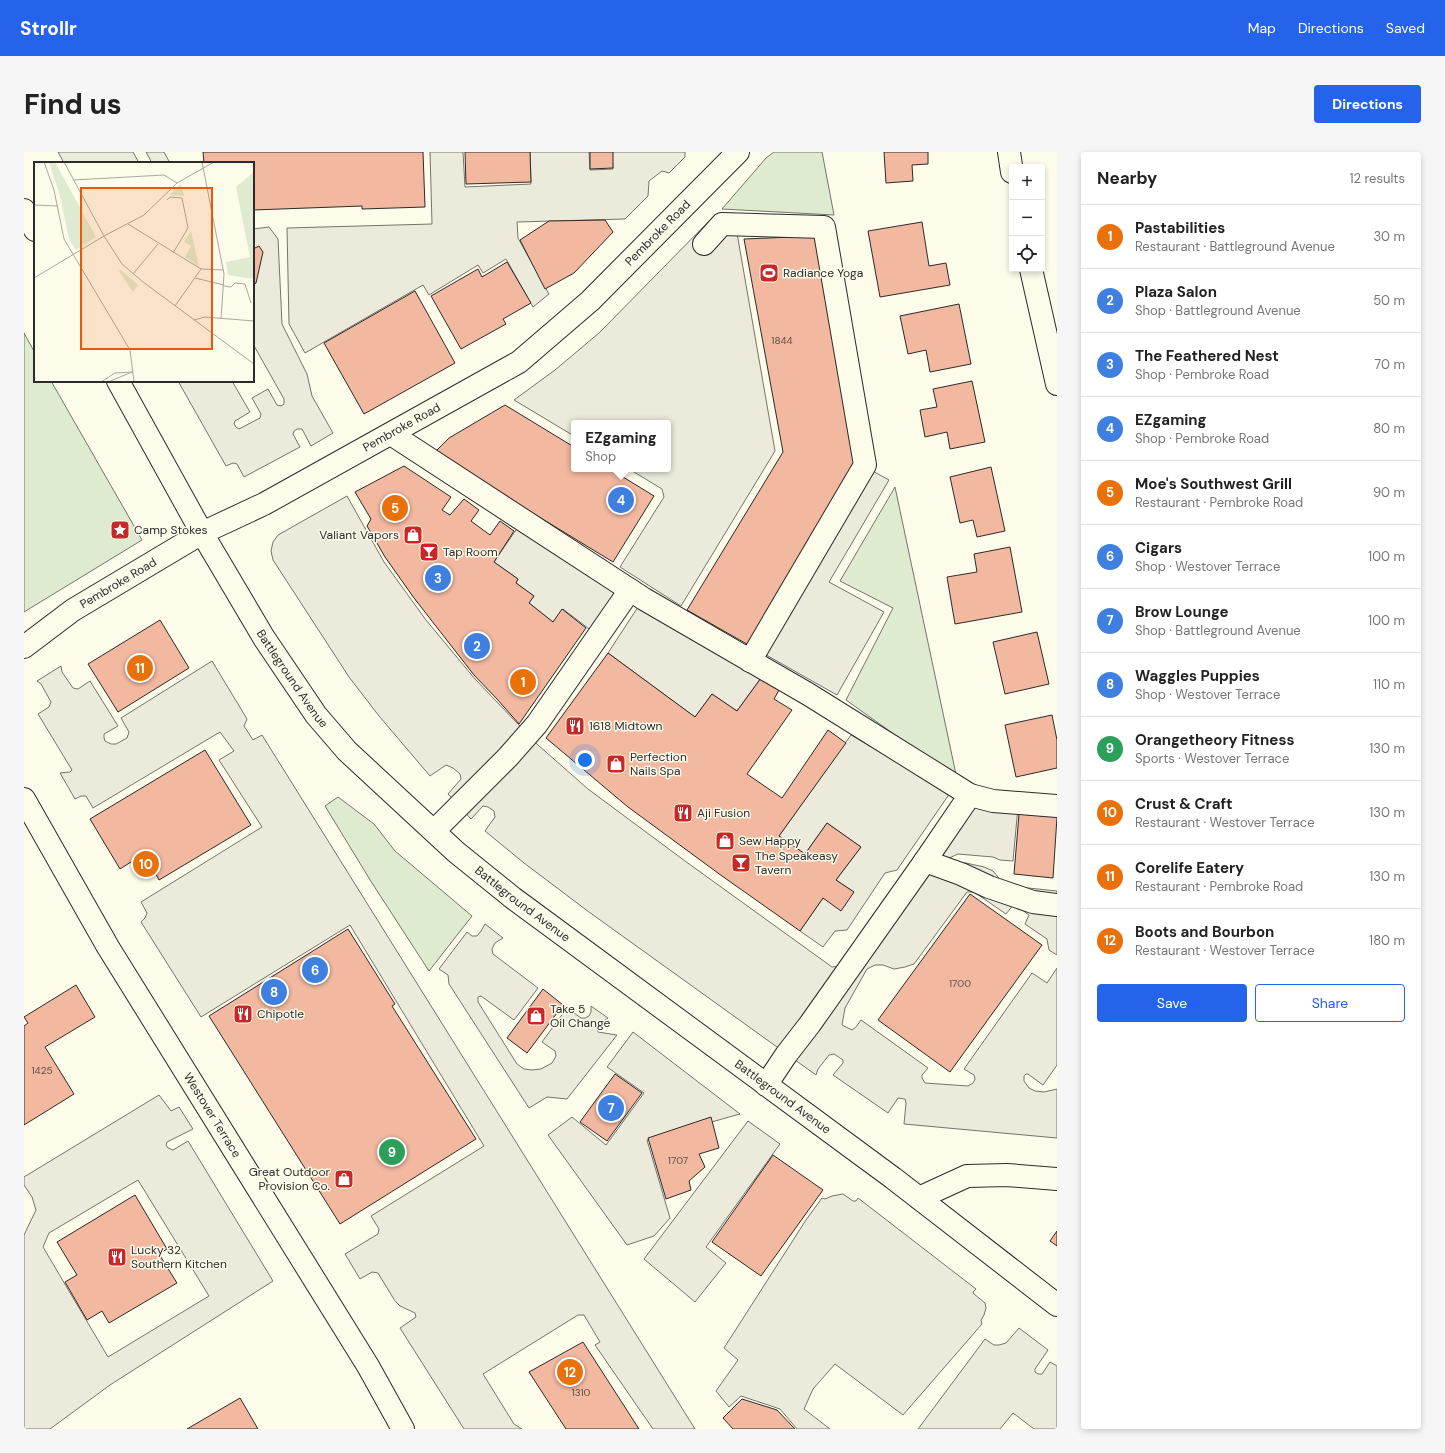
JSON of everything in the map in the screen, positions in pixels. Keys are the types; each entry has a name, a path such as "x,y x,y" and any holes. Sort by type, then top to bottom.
{"main road":[{"name":"Pembroke Road","path":"24,647 73,610 202,533 264,504 519,362 590,300 738,152"},
{"path":"1009,152 1011,164"},
{"path":"24,210 34,228"},
{"path":"704,244 722,224 824,227 865,465 750,661"},
{"path":"1032,272 1057,384"},
{"name":"Battleground Avenue","path":"119,382 202,533 264,638 316,715 347,751 456,852 519,902 919,1198 1057,1305"},
{"path":"391,434 630,590 808,694 970,795 993,801 1057,806"},
{"path":"434,831 508,757 537,724 630,590"},
{"path":"766,1085 970,795"},
{"name":"Westover Terrace","path":"24,799 108,946 368,1366 403,1429"},
{"path":"925,861 989,887 1033,902 1057,905"},
{"path":"919,1198 967,1176 1007,1176 1057,1179"}],"green space":[{"path":"774,152 822,152 834,215 722,209 766,158"},
{"path":"24,333 34,351 34,382 52,382 142,540 24,612"},
{"path":"895,487 957,779 846,700 893,608 840,581"},
{"path":"338,797 374,824 395,851 472,916 429,971 372,883 325,806"}],"shaded area":[{"path":"58,152 133,152 138,162 63,162"},
{"path":"146,152 164,152 169,162 151,162"},
{"path":"430,152 463,152 465,187 531,184 530,152 589,152 590,170 613,169 612,152 685,152 685,157 669,173 662,171 649,181 648,196 625,219 517,222 518,238 549,294 533,307 506,259 483,273 478,265 429,295 423,285 305,353 289,324 287,228 432,224"},
{"path":"715,215 734,216 775,451 681,606 620,567 664,497 662,489 634,472 671,472 671,420 571,420 571,434 514,400 555,370 599,333"},
{"path":"269,227 278,239 282,324 307,374 312,396 333,433 311,446 302,429 297,429 293,434 300,447 244,477 237,464 233,463 226,466 179,382 233,382 250,412 235,421 234,424 239,429 260,418 261,414 252,398 268,389 277,405 281,406 284,404 284,399 254,346 254,229"},
{"path":"858,463 889,480 829,582 884,612 837,695 752,647"},
{"path":"347,496 384,562 426,620 475,679 538,745 588,789 832,967 839,966 967,788 1019,796 1013,861 1000,860 993,857 958,854 947,859 947,863 966,863 984,867 993,871 1003,883 1009,886 1057,891 1057,955 1049,950 1047,939 1025,924 1029,915 1014,904 1006,914 974,892 967,892 914,964 894,969 883,965 875,965 867,969 845,1008 842,1025 852,1030 861,1020 928,1068 922,1075 925,1083 968,1086 973,1083 975,1079 974,1075 964,1069 1032,973 1047,983 1057,968 1057,1065 1043,1085 1028,1074 1024,1076 1024,1081 1029,1088 1035,1091 1044,1092 1057,1089 1057,1138 904,1124 905,1099 898,1098 888,1113 833,1075 843,1063 843,1060 834,1054 829,1055 818,1069 816,1075 589,912 524,863 485,831 495,817 494,811 483,806 471,819 448,794 461,779 460,774 453,768 446,765 430,776 379,716 349,677 273,560 271,551 273,542 278,535"},
{"path":"520,524 617,594 593,632 563,609 553,622 529,603 534,596 516,583 518,579 494,562"},
{"path":"638,607 761,678 737,711 712,694 695,717 608,653"},
{"path":"212,661 247,719 244,726 253,740 262,735 695,1429 653,1429 595,1345 600,1342 584,1315 578,1315 483,1374 514,1424 522,1429 464,1429 400,1328 416,1317 415,1313 400,1306 395,1301 378,1273 372,1272 360,1279 345,1254 378,1234 379,1229 371,1216 484,1146 350,925 201,1017 141,922 147,913 141,902 262,827 219,760 234,751 220,732 93,808 86,796 81,796 75,799 60,773 70,772 72,770 38,714 49,707 51,702 41,684 37,681 61,666 62,672 73,688 78,689 90,681 118,726 104,734 105,741 111,744 116,744 127,738 129,732 121,718"},
{"path":"851,735 950,793 897,870 885,873 847,930 835,931 823,947 800,931 823,898 854,892 836,880 861,847 827,823 805,854 779,836"},
{"path":"485,924 503,938 495,943 492,949 493,954 538,988 514,1020 481,996 478,997 478,1002 517,1064 524,1069 532,1070 541,1069 552,1063 556,1056 555,1051 542,1042 567,1008 581,1018 585,1018 589,1016 591,1012 591,1006 608,1018 602,1022 597,1029 598,1032 617,1035 567,1099 547,1097 529,1108 449,984 448,975 439,969 467,932 472,936 477,936"},
{"path":"633,1032 740,1114 647,1140 670,1218 654,1236 627,1245 548,1135 572,1117 606,1145 644,1093 607,1067"},
{"path":"159,1095 171,1111 179,1107 193,1129 167,1142 166,1145 168,1148 173,1150 188,1141 273,1281 110,1385 50,1429 24,1429 24,1235 36,1210 32,1197 24,1185 24,1177","holes":["138,1180 209,1296 108,1357 43,1247 49,1233"]},
{"path":"748,1121 780,1144 706,1247 726,1263 695,1302 644,1259"},
{"path":"843,1194 853,1201 856,1201 858,1198 976,1289 973,1292 974,1294 985,1303 986,1308 981,1320 982,1324 903,1415 835,1364 813,1389 804,1409 830,1429 797,1429 780,1409 741,1396 729,1407 716,1391 738,1360 724,1348 806,1220 822,1198 825,1199"},
{"path":"1019,1328 1048,1350 1035,1369 1035,1372 1042,1374 1050,1362 1057,1366 1057,1429 1034,1429 1013,1413 1000,1429 918,1429 985,1339 994,1345 1006,1343"}],"building":[{"path":"203,152 423,152 425,207 362,209 362,206 254,210 254,162 204,162"},
{"path":"465,152 530,152 531,182 466,184"},
{"path":"590,152 613,152 613,168 590,169"},
{"path":"884,152 928,152 928,164 912,165 913,181 886,183"},
{"path":"605,220 613,232 574,273 545,289 520,240 549,221"},
{"path":"922,222 929,266 946,263 950,285 880,297 868,231"},
{"path":"817,236 858,463 752,647 687,610 783,452 744,239"},
{"path":"259,246 263,252 256,283 254,284 254,248"},
{"path":"507,262 531,303 503,319 506,324 461,349 431,296 478,269 482,277"},
{"path":"415,291 455,363 364,414 324,343"},
{"path":"959,304 971,364 930,372 926,350 908,354 900,316"},
{"path":"972,381 985,442 950,449 947,432 925,437 920,410 937,407 933,389"},
{"path":"505,405 571,445 571,472 615,472 654,496 613,562 434,453 449,438"},
{"path":"404,466 451,497 442,510 450,515 464,499 479,510 471,521 490,535 500,521 514,531 494,562 518,579 516,583 534,596 529,603 553,622 562,609 586,628 519,724 474,675 414,598 385,557 367,526 371,519 355,492"},
{"path":"991,467 1005,531 977,537 973,520 960,523 950,477"},
{"path":"1010,547 1022,612 955,624 947,577 977,572 974,554"},
{"path":"160,620 189,668 118,712 88,664"},
{"path":"1037,632 1049,684 1005,694 993,642"},
{"path":"608,653 695,717 712,694 737,711 761,678 779,690 774,699 792,710 747,774 782,798 828,730 846,743 779,836 805,854 827,823 861,847 836,880 854,892 841,911 823,898 800,931 628,807 546,738"},
{"path":"1052,715 1057,740 1057,768 1016,777 1005,725"},
{"path":"205,750 251,825 159,880 151,865 134,860 120,869 90,819"},
{"path":"1019,814 1057,817 1053,878 1014,874"},
{"path":"970,894 1042,945 950,1072 878,1020"},
{"path":"348,929 395,1004 392,1006 476,1139 340,1224 209,1016"},
{"path":"76,985 95,1017 45,1047 74,1094 24,1125 24,1026 28,1023 24,1017"},
{"path":"543,989 563,1005 527,1053 507,1038"},
{"path":"615,1074 642,1093 607,1141 580,1122"},
{"path":"711,1117 719,1148 699,1154 705,1167 689,1181 691,1190 666,1199 648,1138"},
{"path":"773,1155 823,1190 761,1276 712,1242"},
{"path":"135,1195 167,1249 159,1254 177,1283 109,1323 102,1311 87,1320 65,1282 77,1275 57,1242"},
{"path":"1057,1231 1057,1246 1050,1241"},
{"path":"583,1342 639,1429 566,1429 529,1372"},
{"path":"240,1398 258,1429 187,1429"},
{"path":"742,1399 777,1410 795,1429 733,1429 723,1418"}],"place":[{"name":"Radiance Yoga","path":"769,273"},
{"name":"EZgaming","path":"621,500"},
{"name":"Moe's Southwest Grill","path":"395,508"},
{"name":"Camp Stokes","path":"120,530"},
{"name":"Valiant Vapors","path":"413,535"},
{"name":"Tap Room","path":"429,552"},
{"name":"The Feathered Nest","path":"438,578"},
{"name":"Plaza Salon","path":"477,646"},
{"name":"Corelife Eatery","path":"140,668"},
{"name":"Pastabilities","path":"523,682"},
{"name":"1618 Midtown","path":"575,726"},
{"name":"Perfection Nails Spa","path":"616,764"},
{"name":"Aji Fusion","path":"683,813"},
{"name":"Sew Happy","path":"725,841"},
{"name":"The Speakeasy Tavern","path":"741,863"},
{"name":"Crust & Craft","path":"146,864"},
{"name":"Cigars","path":"315,970"},
{"name":"Waggles Puppies","path":"274,992"},
{"name":"Chipotle","path":"243,1014"},
{"name":"Take 5 Oil Change","path":"536,1016"},
{"name":"Brow Lounge","path":"611,1108"},
{"name":"Orangetheory Fitness","path":"392,1152"},
{"name":"Great Outdoor Provision Co.","path":"344,1179"},
{"name":"Lucky 32 Southern Kitchen","path":"117,1257"},
{"name":"Boots and Bourbon","path":"570,1372"}]}
